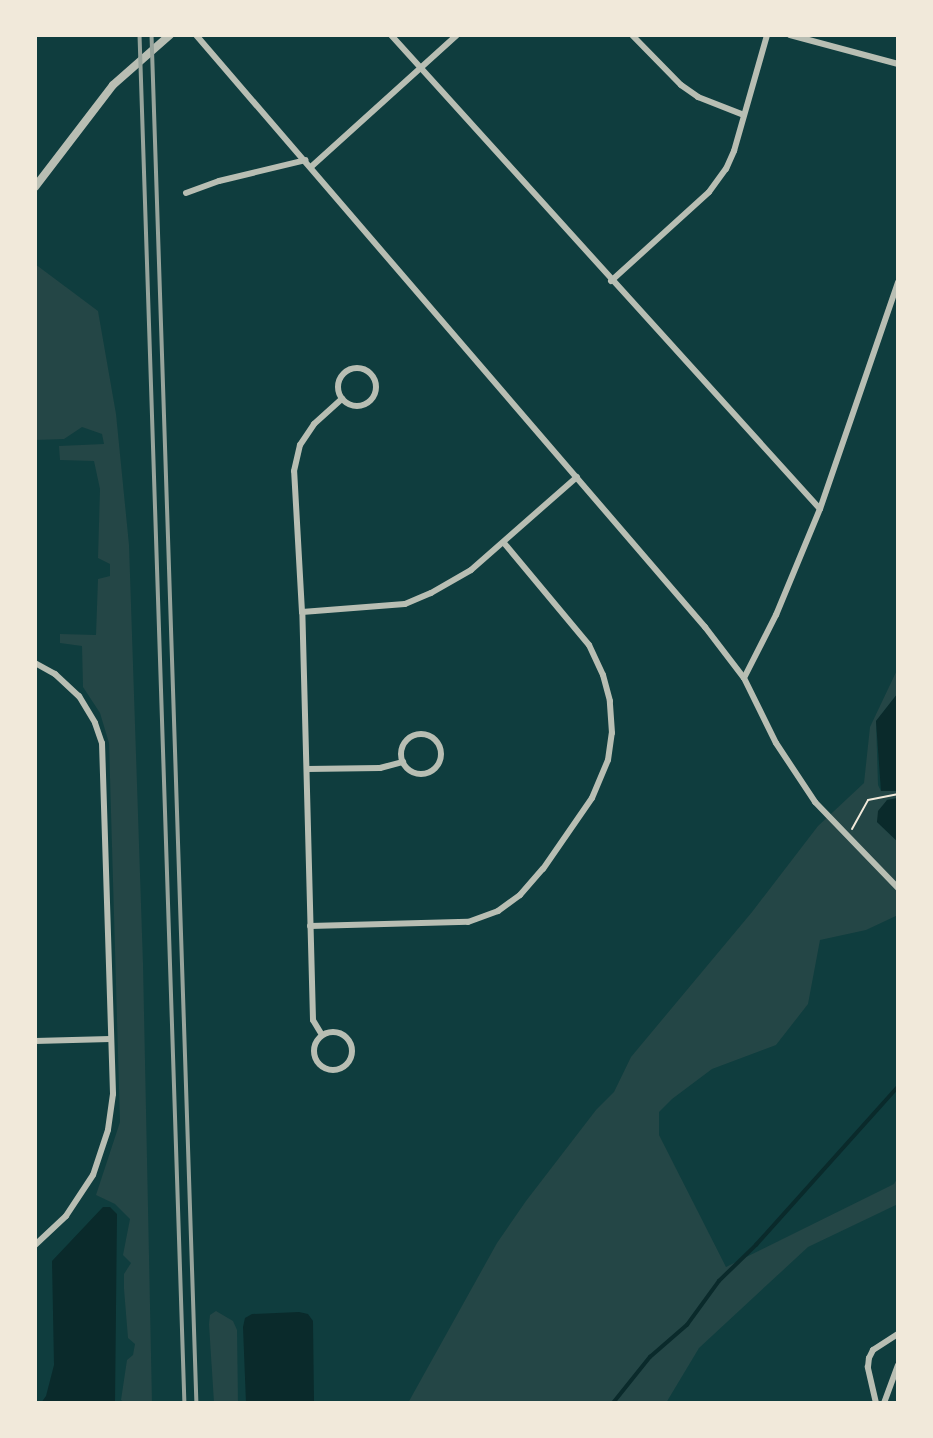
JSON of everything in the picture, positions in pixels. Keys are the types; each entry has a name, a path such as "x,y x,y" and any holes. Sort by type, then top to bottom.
{"street":[{"path":"35,187 128,69 170,35"},
{"path":"196,35 312,166 705,627 744,678 776,743 815,802 898,888"},
{"path":"391,35 820,509"},
{"path":"312,166 457,35"},
{"path":"632,35 681,85 698,97 744,115"},
{"path":"611,281 709,192 726,169 767,35"},
{"path":"790,35 898,64"},
{"path":"186,192 219,180 306,160"},
{"path":"744,678 776,615 820,509 898,282"},
{"path":"357,368 370,373 376,385 368,402 354,405 342,399 338,382 345,372 357,368"},
{"path":"322,1035 313,1020 302,612 294,471 300,445 314,424 342,399"},
{"path":"302,612 405,604 471,570 577,477"},
{"path":"310,926 468,922 498,911 520,895 543,869 592,798 608,760 612,733 610,701 603,676 589,645 504,543"},
{"path":"35,663 60,678 79,696 91,713 102,743 112,1103 108,1130 98,1162 76,1202 53,1230 35,1245"},
{"path":"428,735 439,746 439,762 430,771 416,773 403,762 403,745 411,736 428,735"},
{"path":"307,769 380,768 403,762"},
{"path":"336,1031 351,1041 353,1053 344,1067 333,1070 317,1062 314,1048 322,1035 336,1031"},
{"path":"35,1041 110,1038"},
{"path":"876,1403 868,1367 869,1358 873,1350 898,1334"},
{"path":"884,1403 898,1365"}],"path":[{"path":"852,830 868,800 898,794"}],"shaded area":[{"path":"35,264 98,311 116,414 129,545 143,964 152,1403 125,1403 121,1400 127,1360 133,1355 135,1344 128,1338 124,1289 124,1274 131,1263 123,1255 130,1219 115,1204 96,1195 120,1122 109,743 100,713 83,687 82,646 60,643 60,634 96,635 98,579 110,576 110,564 98,558 100,489 94,461 60,460 59,446 104,444 102,434 82,427 64,439 35,440"},
{"path":"898,668 898,693 876,721 878,785 881,791 898,791 898,798 887,800 877,822 898,842 898,915 866,930 820,940 808,1004 776,1045 712,1069 672,1099 659,1112 659,1135 726,1267 894,1184 898,1177 898,1204 808,1247 699,1348 666,1403 408,1403 497,1243 596,1110 614,1092 631,1057 752,912 818,826 864,783 870,727"},
{"path":"898,693 898,791 881,791 876,721"},
{"path":"898,798 898,842 877,822 878,811 887,800"},
{"path":"103,1207 110,1207 117,1214 115,1403 41,1403 46,1396 54,1365 52,1261"},
{"path":"216,1311 233,1321 237,1330 238,1403 214,1403 209,1324 210,1315"},
{"path":"252,1314 308,1314 313,1321 314,1403 246,1403 243,1327 245,1318"}],"waterway":[{"path":"613,1403 650,1357 687,1325 719,1281 756,1245 898,1087"}],"railway":[{"path":"140,35 185,1403"},
{"path":"152,35 197,1403"}]}
